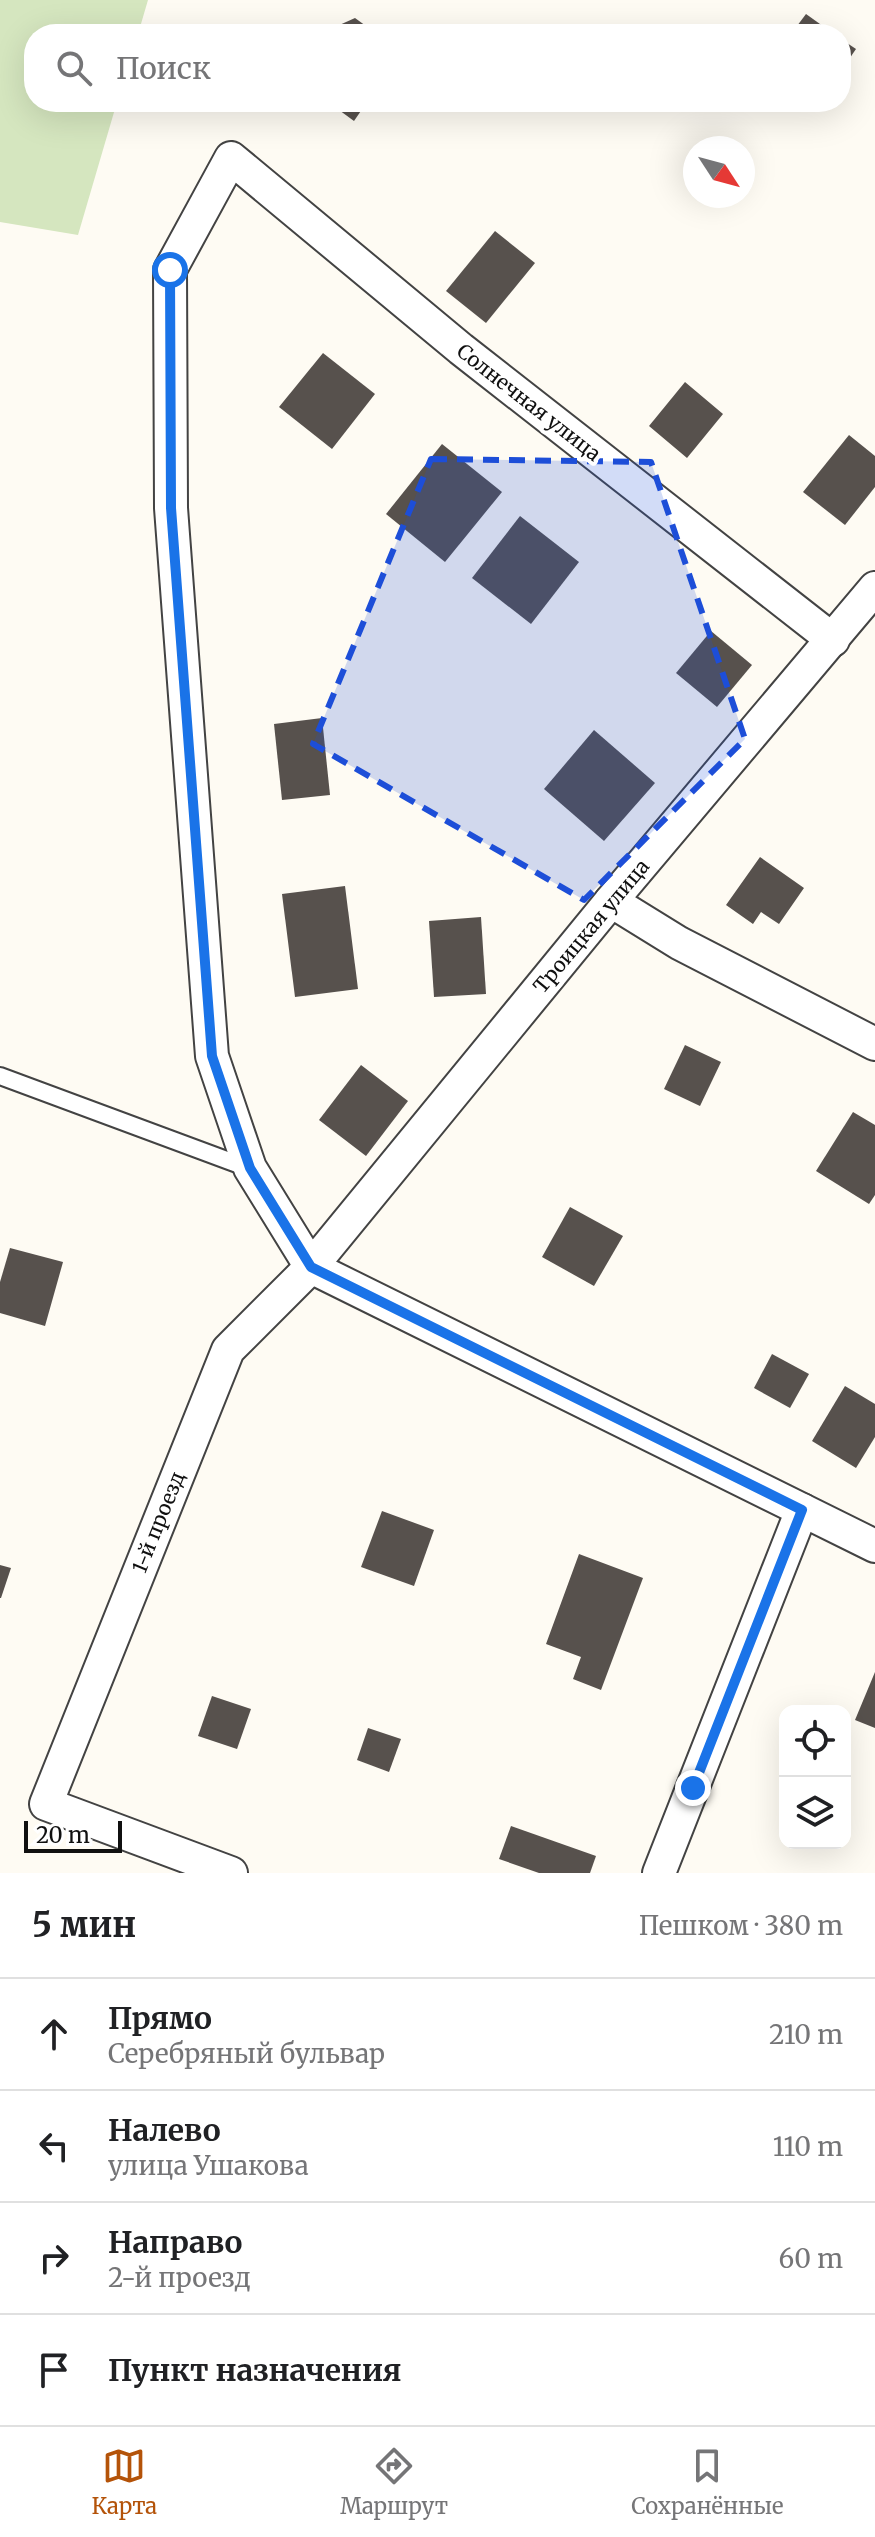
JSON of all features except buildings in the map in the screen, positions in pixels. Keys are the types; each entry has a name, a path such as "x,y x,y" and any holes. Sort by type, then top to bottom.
{"street":[{"name":"Солнечная улица","path":"250,1168 212,1056 171,508 170,270 231,158 461,349 833,640"},
{"name":"Троицкая улица","path":"311,1267 611,901 875,588"},
{"path":"611,901 679,943 875,1044"},
{"path":"250,1168 311,1267 875,1546"},
{"name":"1-й проезд","path":"231,1873 46,1804 228,1350 311,1267"},
{"path":"659,1873 802,1510"}],"lane":[{"path":"0,1076 250,1168"}],"highlighted area":[{"path":"431,459 651,462 745,739 584,900 313,744"}],"green space":[{"path":"0,0 148,0 141,24 24,24 24,112 114,112 78,235 0,222"}],"route":[{"path":"170,270 171,508 212,1056 250,1168 311,1267 802,1510 693,1788"}]}
